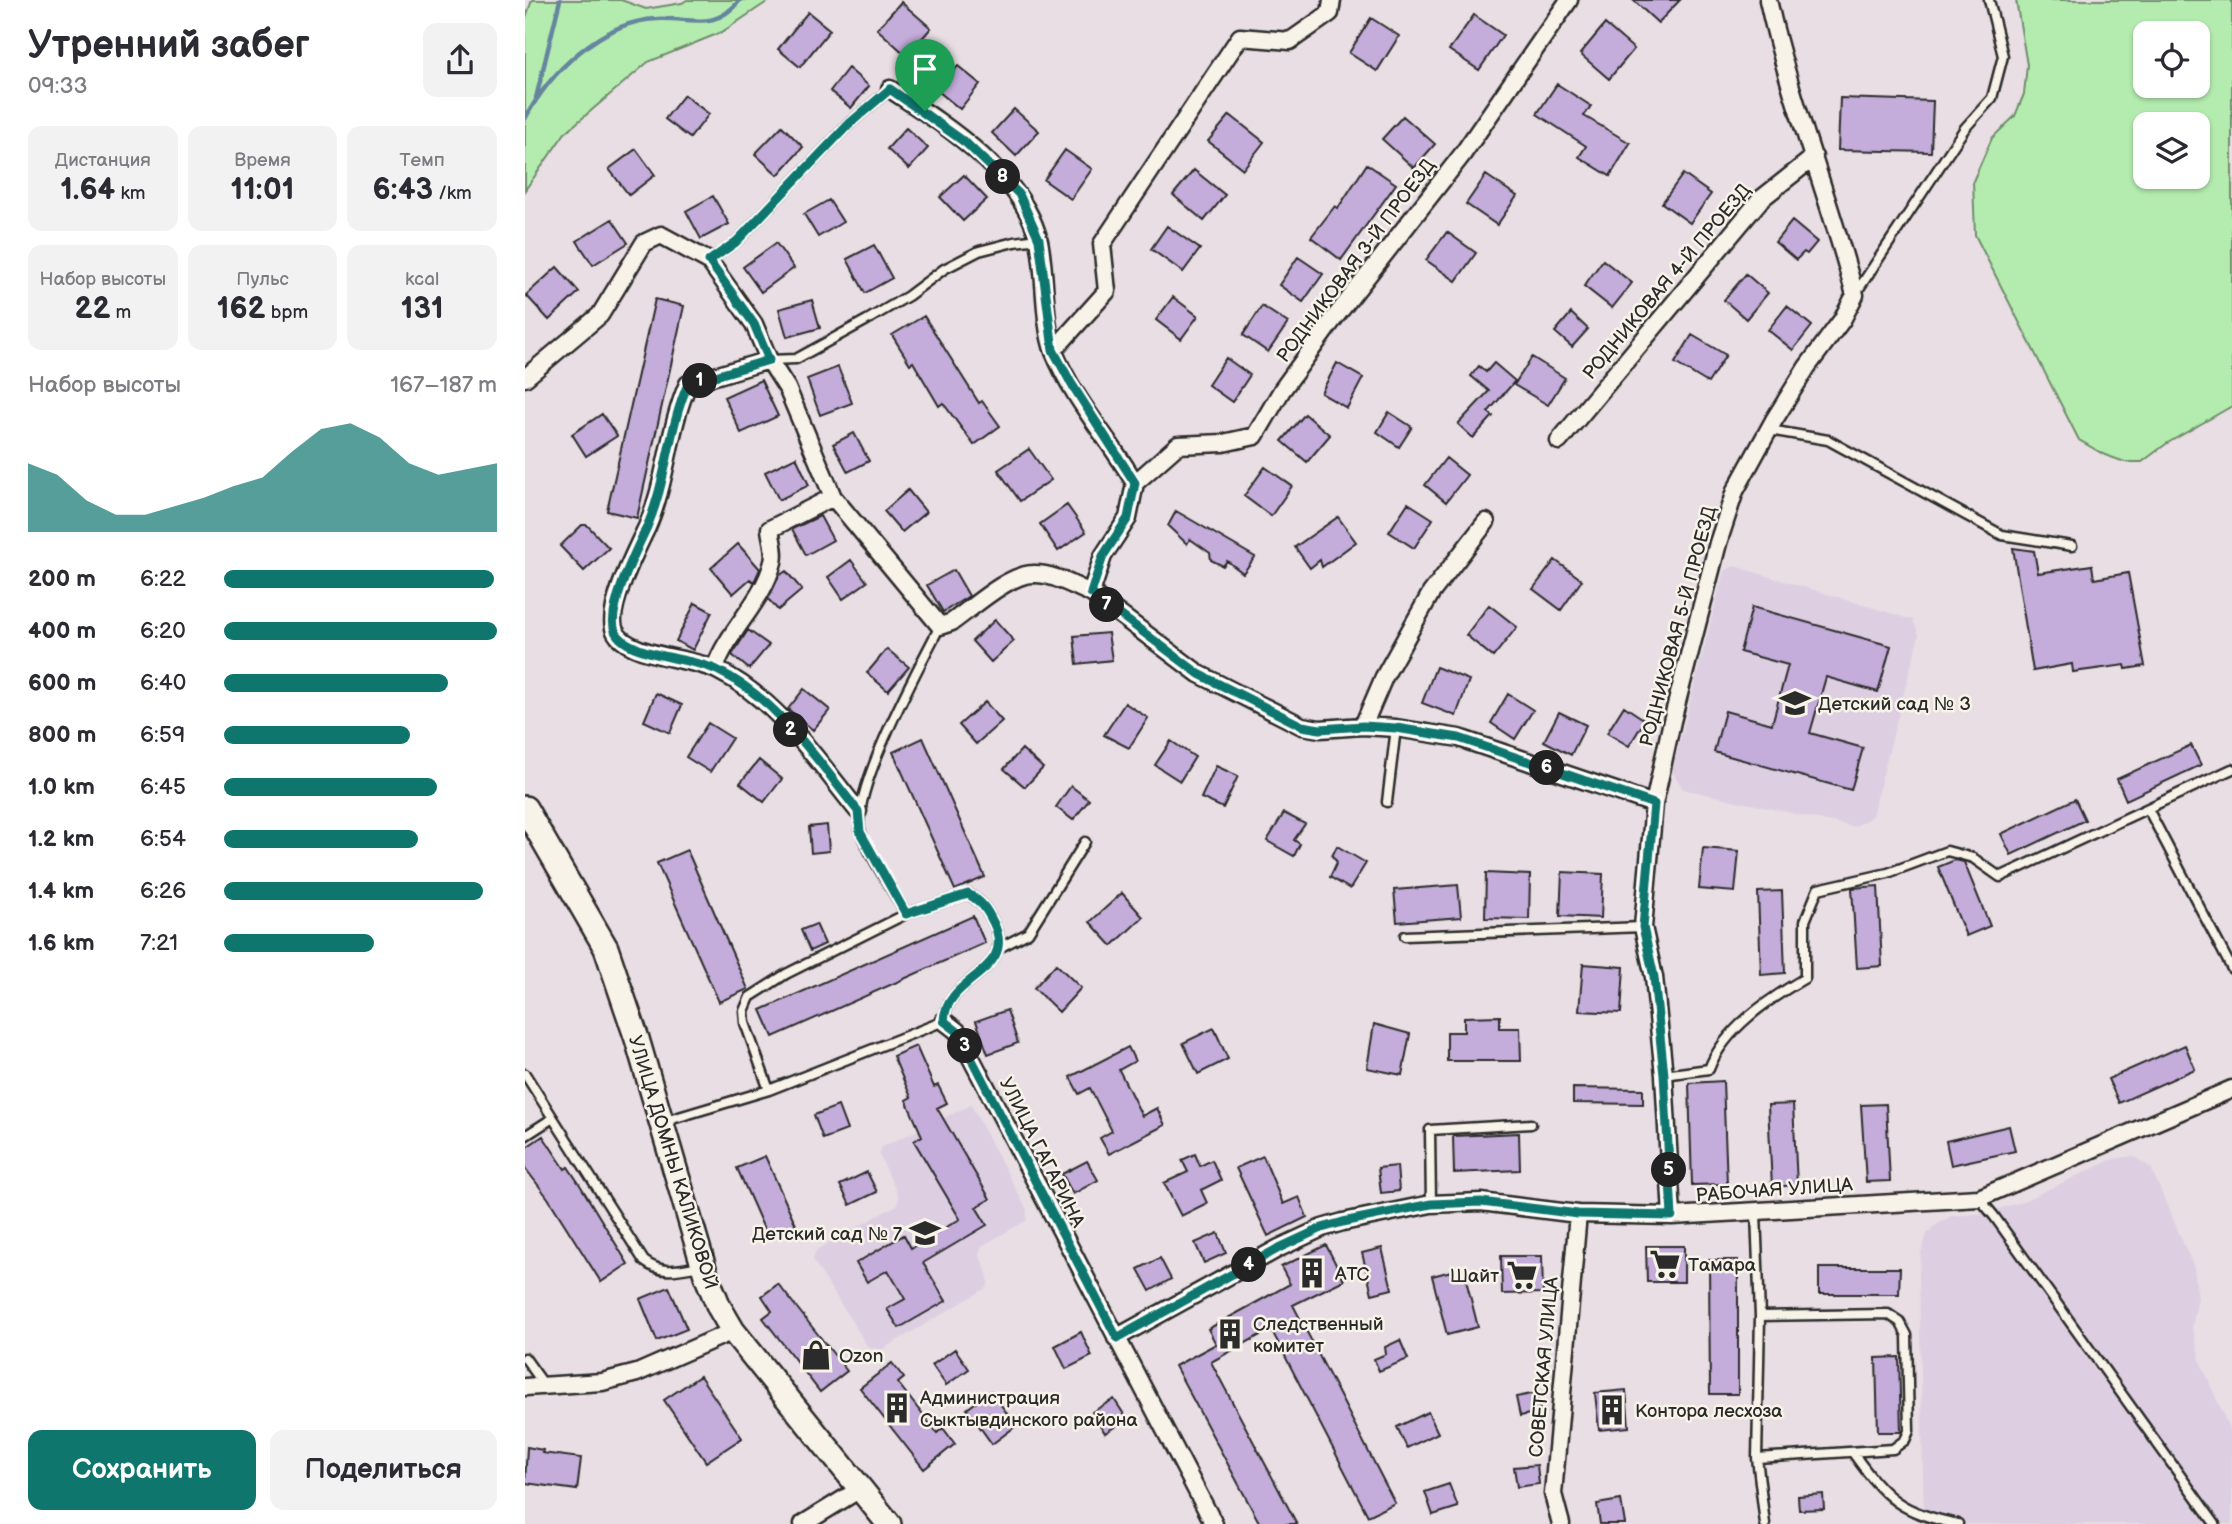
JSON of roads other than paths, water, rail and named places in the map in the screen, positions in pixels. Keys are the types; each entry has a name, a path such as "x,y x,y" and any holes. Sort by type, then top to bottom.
{"main road":[{"name":"УЛИЦА ДОМНЫ КАЛИКОВОЙ","path":"525,808 606,948 719,1307 733,1331 889,1524"}],"street":[{"path":"1053,350 1107,291 1102,244 1240,37 1290,41 1329,13 1332,0"},
{"name":"РОДНИКОВАЯ 3-Й ПРОЕЗД","path":"1135,483 1178,445 1223,443 1255,436 1289,380 1462,155 1569,0"},
{"path":"1768,0 1779,50 1855,295"},
{"path":"890,89 966,143 997,171 1019,194 1039,239 1053,350 1135,483 1128,518 1103,556 1091,593"},
{"name":"РОДНИКОВАЯ 4-Й ПРОЕЗД","path":"1559,441 1761,199 1814,157"},
{"path":"525,378 600,315 644,243 661,236 709,261 754,324 769,360 787,388 833,497 940,626 952,622 1016,578 1033,573 1053,577 1091,593 1199,674 1302,726 1344,729 1363,726 1396,728 1459,738 1654,804"},
{"name":"РОДНИКОВАЯ 5-Й ПРОЕЗД","path":"1672,1216 1664,1075 1654,977 1643,927 1654,804 1672,721 1718,543 1735,491 1768,430 1807,367 1842,320 1855,295"},
{"path":"769,360 688,384 680,402 657,505 629,568 612,621 616,634 629,646 715,668 760,695 858,811"},
{"path":"715,668 720,655 754,604 774,560 770,529 833,497"},
{"path":"1363,726 1384,677 1431,593 1486,522"},
{"name":"УЛИЦА ГАГАРИНА","path":"944,1021 957,1031 1213,1524"},
{"name":"РАБОЧАЯ УЛИЦА","path":"1117,1338 1279,1248 1322,1228 1431,1204 1481,1202 1578,1214 1672,1216 1979,1198 2232,1089"},
{"name":"СОВЕТСКАЯ УЛИЦА","path":"1561,1524 1553,1494 1578,1214"},
{"path":"525,1387 602,1382 637,1373 733,1331"},
{"path":"803,1524 860,1489"}],"lane":[{"path":"1855,295 1965,128 1992,98 2003,56 1989,0"},
{"path":"709,261 736,242 849,124 890,89"},
{"path":"769,360 796,359 908,296 944,269 979,251 1039,239"},
{"path":"1768,430 1828,440 2002,535 2072,546"},
{"path":"906,914 860,832 858,811 891,724 940,626"},
{"path":"1387,802 1396,728"},
{"path":"1664,1075 1709,1069 1716,1051 1740,1027 1777,994 1805,978 1805,921 1818,889 1888,873 1947,851 1973,858 2000,877 2232,769"},
{"path":"2148,809 2232,969"},
{"path":"999,948 1028,933 1085,842"},
{"path":"662,1122 769,1090 944,1021 944,1007 961,987 992,963 999,948 999,933 983,903 968,894 906,914 786,975 750,998 744,1011 745,1023 769,1090"},
{"path":"1405,936 1643,927"},
{"path":"525,1074 644,1261 654,1270 668,1272 704,1266"},
{"path":"525,1136 553,1118"},
{"path":"1431,1204 1430,1130 1531,1124"},
{"path":"1979,1198 2215,1524"},
{"path":"1756,1213 1760,1316 1757,1458 1765,1524"},
{"path":"1757,1458 1893,1449 1905,1440 1909,1431 1907,1335 1900,1322 1888,1314 1760,1316"},
{"path":"525,1358 545,1386"},
{"path":"1853,1453 1879,1488 1902,1507 1933,1519 1958,1524"}],"waterway":[{"path":"536,98 560,0"},
{"path":"525,119 548,84 579,52 597,39 636,22 657,19 711,20 730,10 740,0"}],"place":[{"name":"Детский сад № 3","path":"1795,703"},
{"name":"Детский сад № 7","path":"925,1233"},
{"name":"Тамара","path":"1665,1264"},
{"name":"АТС","path":"1312,1273"},
{"name":"Шайт","path":"1522,1275"},
{"name":"Следственный комитет","path":"1230,1334"},
{"name":"Ozon","path":"816,1355"},
{"name":"Администрация Сыктывдинского района","path":"897,1408"},
{"name":"Контора лесхоза","path":"1612,1410"}]}
